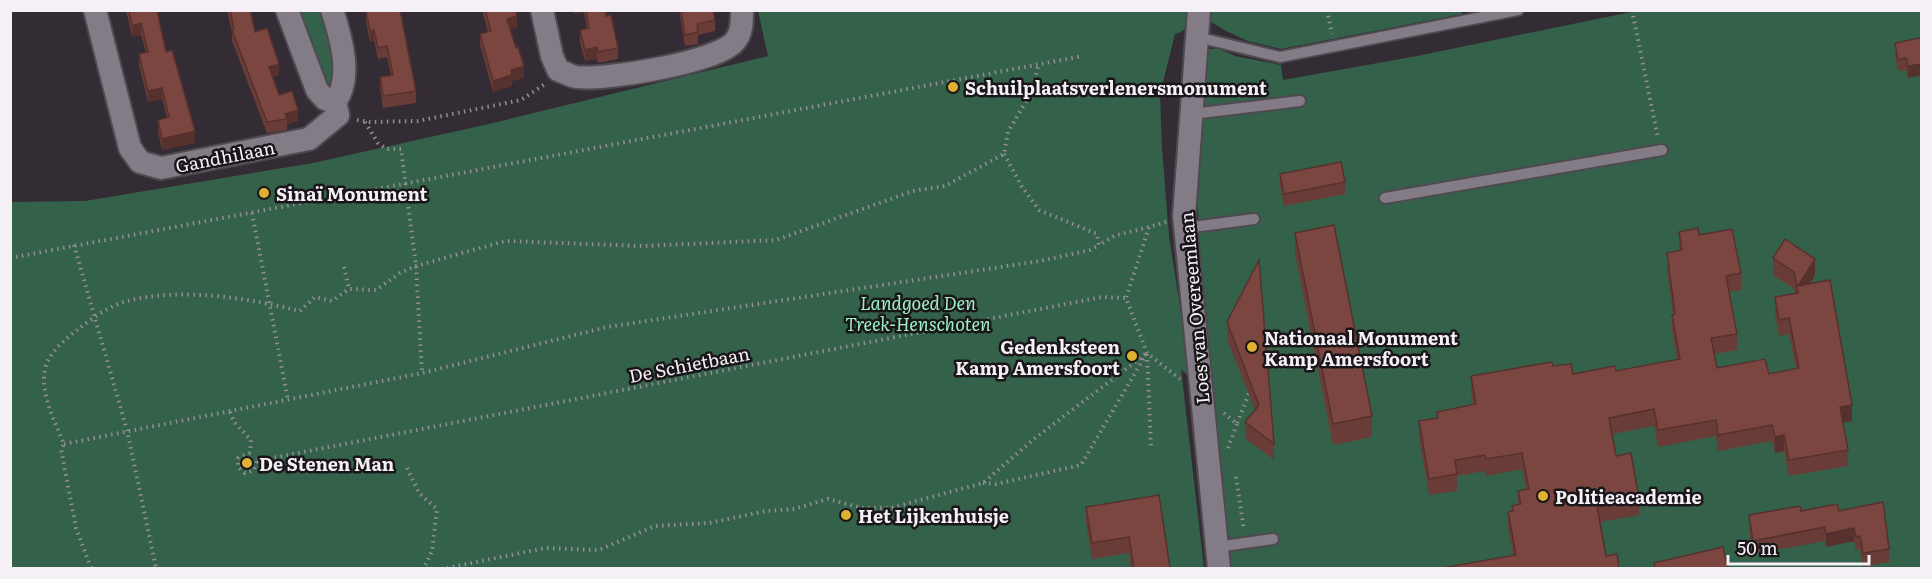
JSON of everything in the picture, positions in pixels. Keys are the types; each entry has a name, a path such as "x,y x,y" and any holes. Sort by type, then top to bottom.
{"street":[{"name":"Gandhilaan","path":"95,10 130,148 140,162 161,168 309,139 337,108"},
{"path":"287,10 317,90 337,108 345,78 338,28 332,10"},
{"path":"542,10 552,56 558,70 576,77 632,74 721,53 736,41 742,26 742,10"},
{"name":"Loes van Overeemlaan","path":"1199,10 1184,222 1217,558"}],"lane":[{"path":"1197,37 1280,57 1518,10"},
{"path":"1192,114 1300,101"},
{"path":"1385,198 1662,150"},
{"path":"1184,222 1254,219"},
{"path":"1217,558 1246,543 1274,539"}],"path":[{"path":"1327,10 1335,46"},
{"path":"1632,10 1652,114 1662,150"},
{"path":"10,258 1083,56"},
{"path":"1039,63 1031,93 1008,132 1004,154 1038,210 1097,234 1099,245"},
{"path":"337,108 365,122 418,121 521,100 541,88 558,70"},
{"path":"365,122 378,143 387,149 401,147 416,266 422,373"},
{"path":"64,444 47,403 45,369 60,344 95,316 125,301 160,296 195,296 271,304 300,311 315,297 333,301 349,289 376,290 400,273 416,266 505,241 644,246 776,240 914,191 945,186 1004,154"},
{"path":"252,213 288,400"},
{"path":"91,568 76,528 61,449 64,444 422,373 607,327 1040,261 1090,250 1114,236 1184,222"},
{"path":"1149,228 1126,298 1147,353 1151,446"},
{"path":"74,245 127,430 156,568"},
{"path":"344,267 349,289"},
{"name":"De Schietbaan","path":"257,461 1102,297 1126,298"},
{"path":"1147,353 1238,423 1249,393"},
{"path":"983,483 1034,439 1147,353"},
{"path":"447,568 545,548 599,550 655,526 709,523 766,511 794,509 828,499 862,508 891,508 983,483 996,484 1081,465 1147,353"},
{"path":"230,412 234,422 251,440 250,453 257,461 254,470 245,473 241,471 238,458 250,453"},
{"path":"407,468 419,493 437,509 432,551 424,568"},
{"path":"1236,477 1246,543"}],"green space":[{"path":"1461,10 1462,14 1281,49 1248,41 1226,31 1210,21 1206,11"},
{"path":"294,11 325,11 340,66 330,94"},
{"name":"Landgoed Den Treek-Henschoten","path":"758,11 1192,11 1187,26 1175,34 1160,94 1169,236 1191,378 1181,369 1204,568 11,568 10,202 85,201 313,163 489,124 768,56"},
{"path":"1636,11 1921,11 1921,568 1230,568 1200,258 1193,95 1205,50 1217,48 1235,56 1281,65 1283,80 1417,56"}],"building":[{"path":"129,10 157,10 166,52 172,50 195,131 162,139 158,120 169,117 162,88 148,91 139,54 148,52 141,23 132,26"},
{"path":"230,10 250,10 255,32 267,28 279,64 269,67 279,95 292,91 298,110 285,114 287,119 267,122 232,30 234,29"},
{"path":"400,10 416,91 383,96 380,77 393,75 387,46 378,48 374,30 370,31 366,11"},
{"path":"485,10 515,10 517,16 507,19 524,66 511,70 512,75 493,81 480,34 491,31"},
{"path":"586,10 605,10 606,16 611,15 618,48 598,52 597,47 585,50 580,30 589,28"},
{"path":"681,10 713,10 715,20 697,24 698,32 685,35"},
{"path":"1920,38 1922,64 1908,66 1906,58 1898,60 1895,43"},
{"path":"1341,162 1345,182 1284,194 1280,174"},
{"path":"1334,225 1372,416 1333,424 1295,233"},
{"path":"1698,228 1699,235 1732,229 1741,273 1726,276 1737,334 1711,338 1717,368 1765,359 1769,374 1799,368 1789,318 1779,320 1775,297 1798,293 1794,272 1773,258 1785,239 1815,259 1798,286 1830,280 1852,405 1840,407 1848,450 1789,460 1784,435 1775,437 1772,425 1718,435 1716,420 1658,430 1654,409 1609,418 1616,456 1631,453 1639,498 1597,506 1606,556 1617,554 1619,568 1442,568 1516,555 1508,512 1513,511 1512,506 1521,504 1518,491 1529,489 1522,453 1486,459 1485,455 1455,460 1457,474 1429,479 1419,421 1438,418 1437,412 1476,404 1471,376 1552,362 1553,366 1571,364 1573,374 1615,366 1616,371 1680,359 1672,315 1675,314 1667,253 1682,250 1679,232"},
{"path":"1259,260 1274,444 1245,422 1259,405 1227,322"},
{"path":"1159,495 1170,568 1134,568 1129,537 1092,543 1086,507"},
{"path":"1883,502 1889,549 1863,553 1860,536 1856,537 1854,528 1826,534 1825,527 1753,541 1749,515 1800,506 1801,511 1837,504 1839,511"},
{"path":"1723,547 1728,568 1655,568 1654,563"}],"place":[{"name":"Schuilplaatsverlenersmonument","path":"953,87"},
{"name":"Sinaï Monument","path":"264,193"},
{"name":"Nationaal Monument Kamp Amersfoort","path":"1252,347"},
{"name":"Gedenksteen Kamp Amersfoort","path":"1132,356"},
{"name":"De Stenen Man","path":"247,463"},
{"name":"Politieacademie","path":"1543,496"},
{"name":"Het Lijkenhuisje","path":"846,515"}]}
